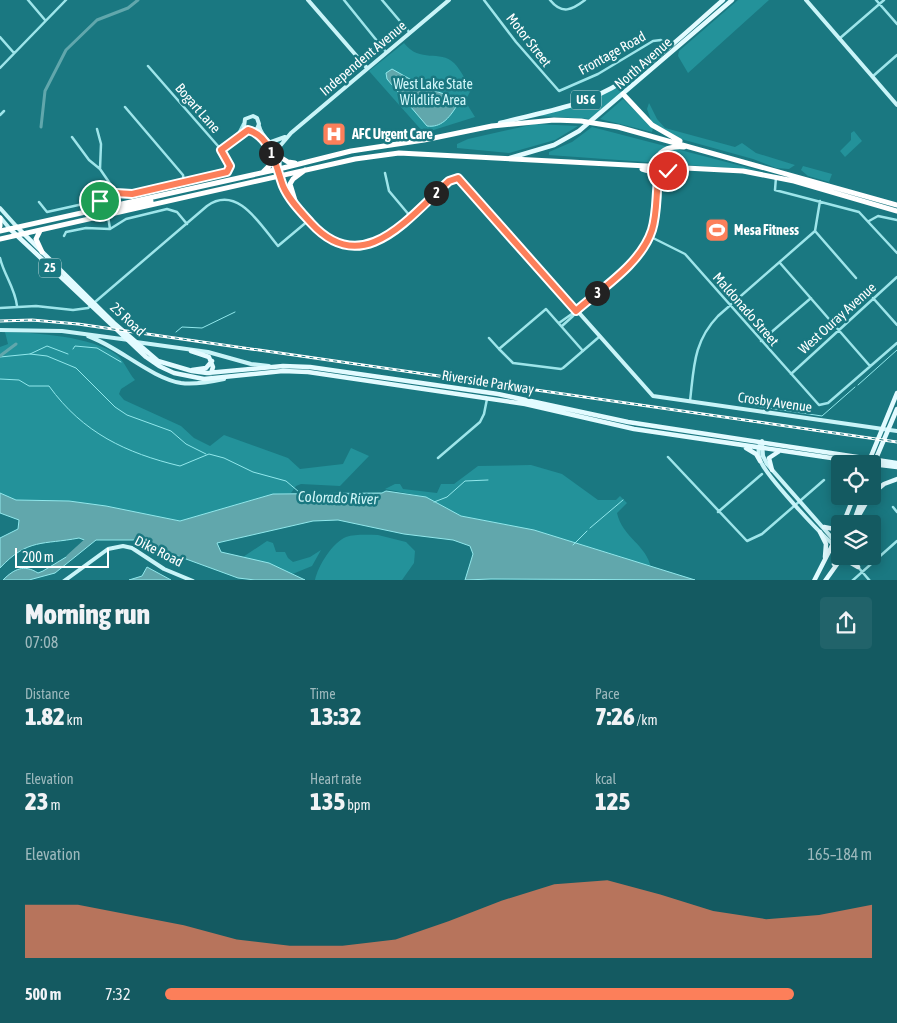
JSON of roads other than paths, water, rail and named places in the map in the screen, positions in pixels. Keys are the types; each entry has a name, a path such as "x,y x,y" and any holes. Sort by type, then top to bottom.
{"highway":[{"path":"623,94 652,125 692,147"},
{"path":"0,231 262,173 351,150 424,140 532,120 581,121 602,124 692,147 897,205"},
{"path":"655,166 658,155 666,149 692,147"},
{"path":"262,173 270,166 271,153"},
{"path":"0,239 281,177 305,170 372,156 399,153 743,171 776,177 897,211"},
{"path":"279,155 288,162 298,164"},
{"path":"607,163 617,167 648,169 653,174 654,179"},
{"path":"297,207 290,184 305,170"},
{"path":"108,216 116,210 145,203 167,194"},
{"path":"70,224 98,214 101,209"},
{"path":"0,217 0,226"},
{"path":"42,252 36,242 36,235 42,230 54,226"}],"main road":[{"name":"North Avenue","path":"492,126 559,109 599,94 630,77 668,48 723,0"},
{"name":"North Avenue","path":"509,158 548,147 567,138 588,124 732,0"},
{"name":"25 Road","path":"17,227 152,362 174,373 211,379 274,372"},
{"name":"25 Road","path":"10,229 158,360 183,369 212,372 275,366"},
{"path":"191,351 207,355 214,367 212,372 206,376 191,377"},
{"path":"183,369 203,369 212,361"},
{"name":"Riverside Parkway","path":"275,366 301,366 359,377"},
{"name":"Riverside Parkway","path":"274,372 308,372 359,377 542,402 628,422 897,463"},
{"path":"872,455 897,393"},
{"name":"Riverside Parkway","path":"487,395 620,426 831,458"},
{"path":"878,455 897,409"},
{"path":"738,445 752,451 760,461"},
{"path":"772,470 769,463 770,457 780,451"},
{"name":"Riverside Parkway","path":"881,465 897,467"},
{"path":"881,487 897,479"},
{"path":"824,527 831,528"},
{"path":"817,575 827,549 820,532"},
{"path":"814,580 831,549"},
{"path":"825,580 840,560 846,560 860,569"},
{"path":"825,580 832,565"}],"street":[{"path":"28,0 46,20"},
{"path":"0,68 66,0"},
{"path":"308,0 367,68"},
{"path":"344,0 386,52"},
{"path":"382,0 410,33"},
{"name":"Independent Avenue","path":"270,142 279,141 291,133 449,0"},
{"name":"Motor Street","path":"484,0 558,92"},
{"path":"550,0 562,10 573,10 585,0"},
{"path":"807,0 897,105"},
{"path":"876,0 897,24"},
{"path":"839,39 884,0"},
{"path":"0,37 14,53"},
{"name":"Frontage Road","path":"558,92 598,74 653,41 661,40 671,53"},
{"path":"872,77 897,55"},
{"name":"Bogart Lane","path":"148,66 221,150 230,166 227,172 184,182"},
{"path":"39,202 47,212 83,204 99,192 132,194 184,182 182,175 125,107"},
{"path":"0,114 4,111"},
{"path":"221,150 233,139 246,117 253,116 257,118 260,130 279,155"},
{"path":"244,123 249,130 259,135 271,153 279,169 286,192 297,207 321,234 335,242 360,247 382,239 449,181 458,178 599,337 563,368 554,369 513,363 489,338"},
{"path":"233,139 249,130 255,130 259,124"},
{"path":"97,130 101,144 100,170"},
{"name":"Independent Avenue","path":"279,169 280,146 291,133"},
{"path":"72,137 113,188 112,194"},
{"path":"655,166 655,204"},
{"path":"560,325 573,316 576,311 633,260 649,236 654,218 659,178 665,172 679,168"},
{"path":"385,173 392,195 410,216"},
{"path":"776,177 775,190 859,212 897,252"},
{"path":"99,192 101,209"},
{"path":"0,308 17,306 73,310 88,308 210,204 222,200 234,201 244,207 278,246 309,220"},
{"path":"690,402 700,340 711,323 815,231 820,201"},
{"name":"25 Road","path":"0,208 17,227"},
{"path":"64,236 66,232 86,228 110,229 126,219 167,209 177,212 187,224"},
{"path":"108,216 110,229"},
{"path":"869,221 878,216 897,220"},
{"name":"25 Road","path":"0,217 10,229"},
{"path":"815,231 856,278"},
{"name":"Maldonado Street","path":"649,236 685,254 761,341 821,405 828,403 870,366"},
{"path":"0,258 4,274 13,288 17,306"},
{"path":"780,263 870,366 897,343"},
{"name":"West Ouray Avenue","path":"791,374 897,277"},
{"path":"761,341 810,298"},
{"path":"873,298 897,324"},
{"path":"499,349 546,308 583,351"},
{"name":"Riverside Parkway","path":"0,330 74,332 191,351 208,352 251,364 275,366"},
{"name":"Riverside Parkway","path":"74,332 108,344 170,380 194,384 235,376"},
{"name":"Crosby Avenue","path":"599,337 650,395 897,430"},
{"path":"438,458 480,422 484,414 487,395"},
{"path":"762,441 760,461 820,532 831,541"},
{"path":"761,448 764,458 772,470 824,527 831,538"},
{"path":"668,457 743,539 749,541 762,534 824,480"},
{"path":"718,512 762,474"},
{"path":"893,506 897,512"},
{"path":"852,580 860,569 897,541"},
{"name":"Dike Road","path":"64,580 108,549 123,546 132,548 164,568 194,580"},
{"path":"856,565 870,580"}],"water":[{"path":"392,69 426,88 453,97 456,107 440,124 427,126 387,79 386,73"},
{"path":"386,491 426,497 461,516 534,530 695,580 465,580 473,554 470,546 453,540 404,534 338,520 313,521 217,543 221,552 269,563 305,580 238,578 134,540 96,540 55,573 29,580 3,580 19,569 24,568 38,573 43,571 81,548 87,541 79,538 36,544 10,558 0,568 0,538 18,529 19,520 0,513 0,493 16,500 69,501 106,506 180,521 273,494 382,493"},
{"path":"147,567 171,580 129,580 142,576"}],"waterway":[{"path":"41,127 45,91 66,50 97,20 128,8 138,0"},
{"path":"176,332 182,327 202,328 235,312"},
{"path":"0,356 16,344"},
{"path":"0,357 30,354 47,346 68,354"},
{"path":"73,349 75,346 97,348 121,362"},
{"path":"858,385 897,350"},
{"path":"30,354 47,356 76,368 115,407 127,415 171,431 186,444 206,454"},
{"path":"0,379 19,380 29,386 49,386 62,402 91,429 107,439 142,455 180,466 209,454 224,458 253,472 286,481 299,492"},
{"path":"755,406 822,416 855,387"},
{"path":"434,502 447,497 465,481 488,480"},
{"path":"590,528 623,500"},
{"path":"573,545 587,531"},
{"name":"Colorado River","path":"69,557 90,538"}],"railway":[{"path":"0,321 32,320 78,324 897,442"}],"place":[{"name":"AFC Urgent Care","path":"334,134"},
{"name":"Mesa Fitness","path":"717,230"}],"park label":[{"name":"West Lake State Wildlife Area","path":"433,92"}]}
